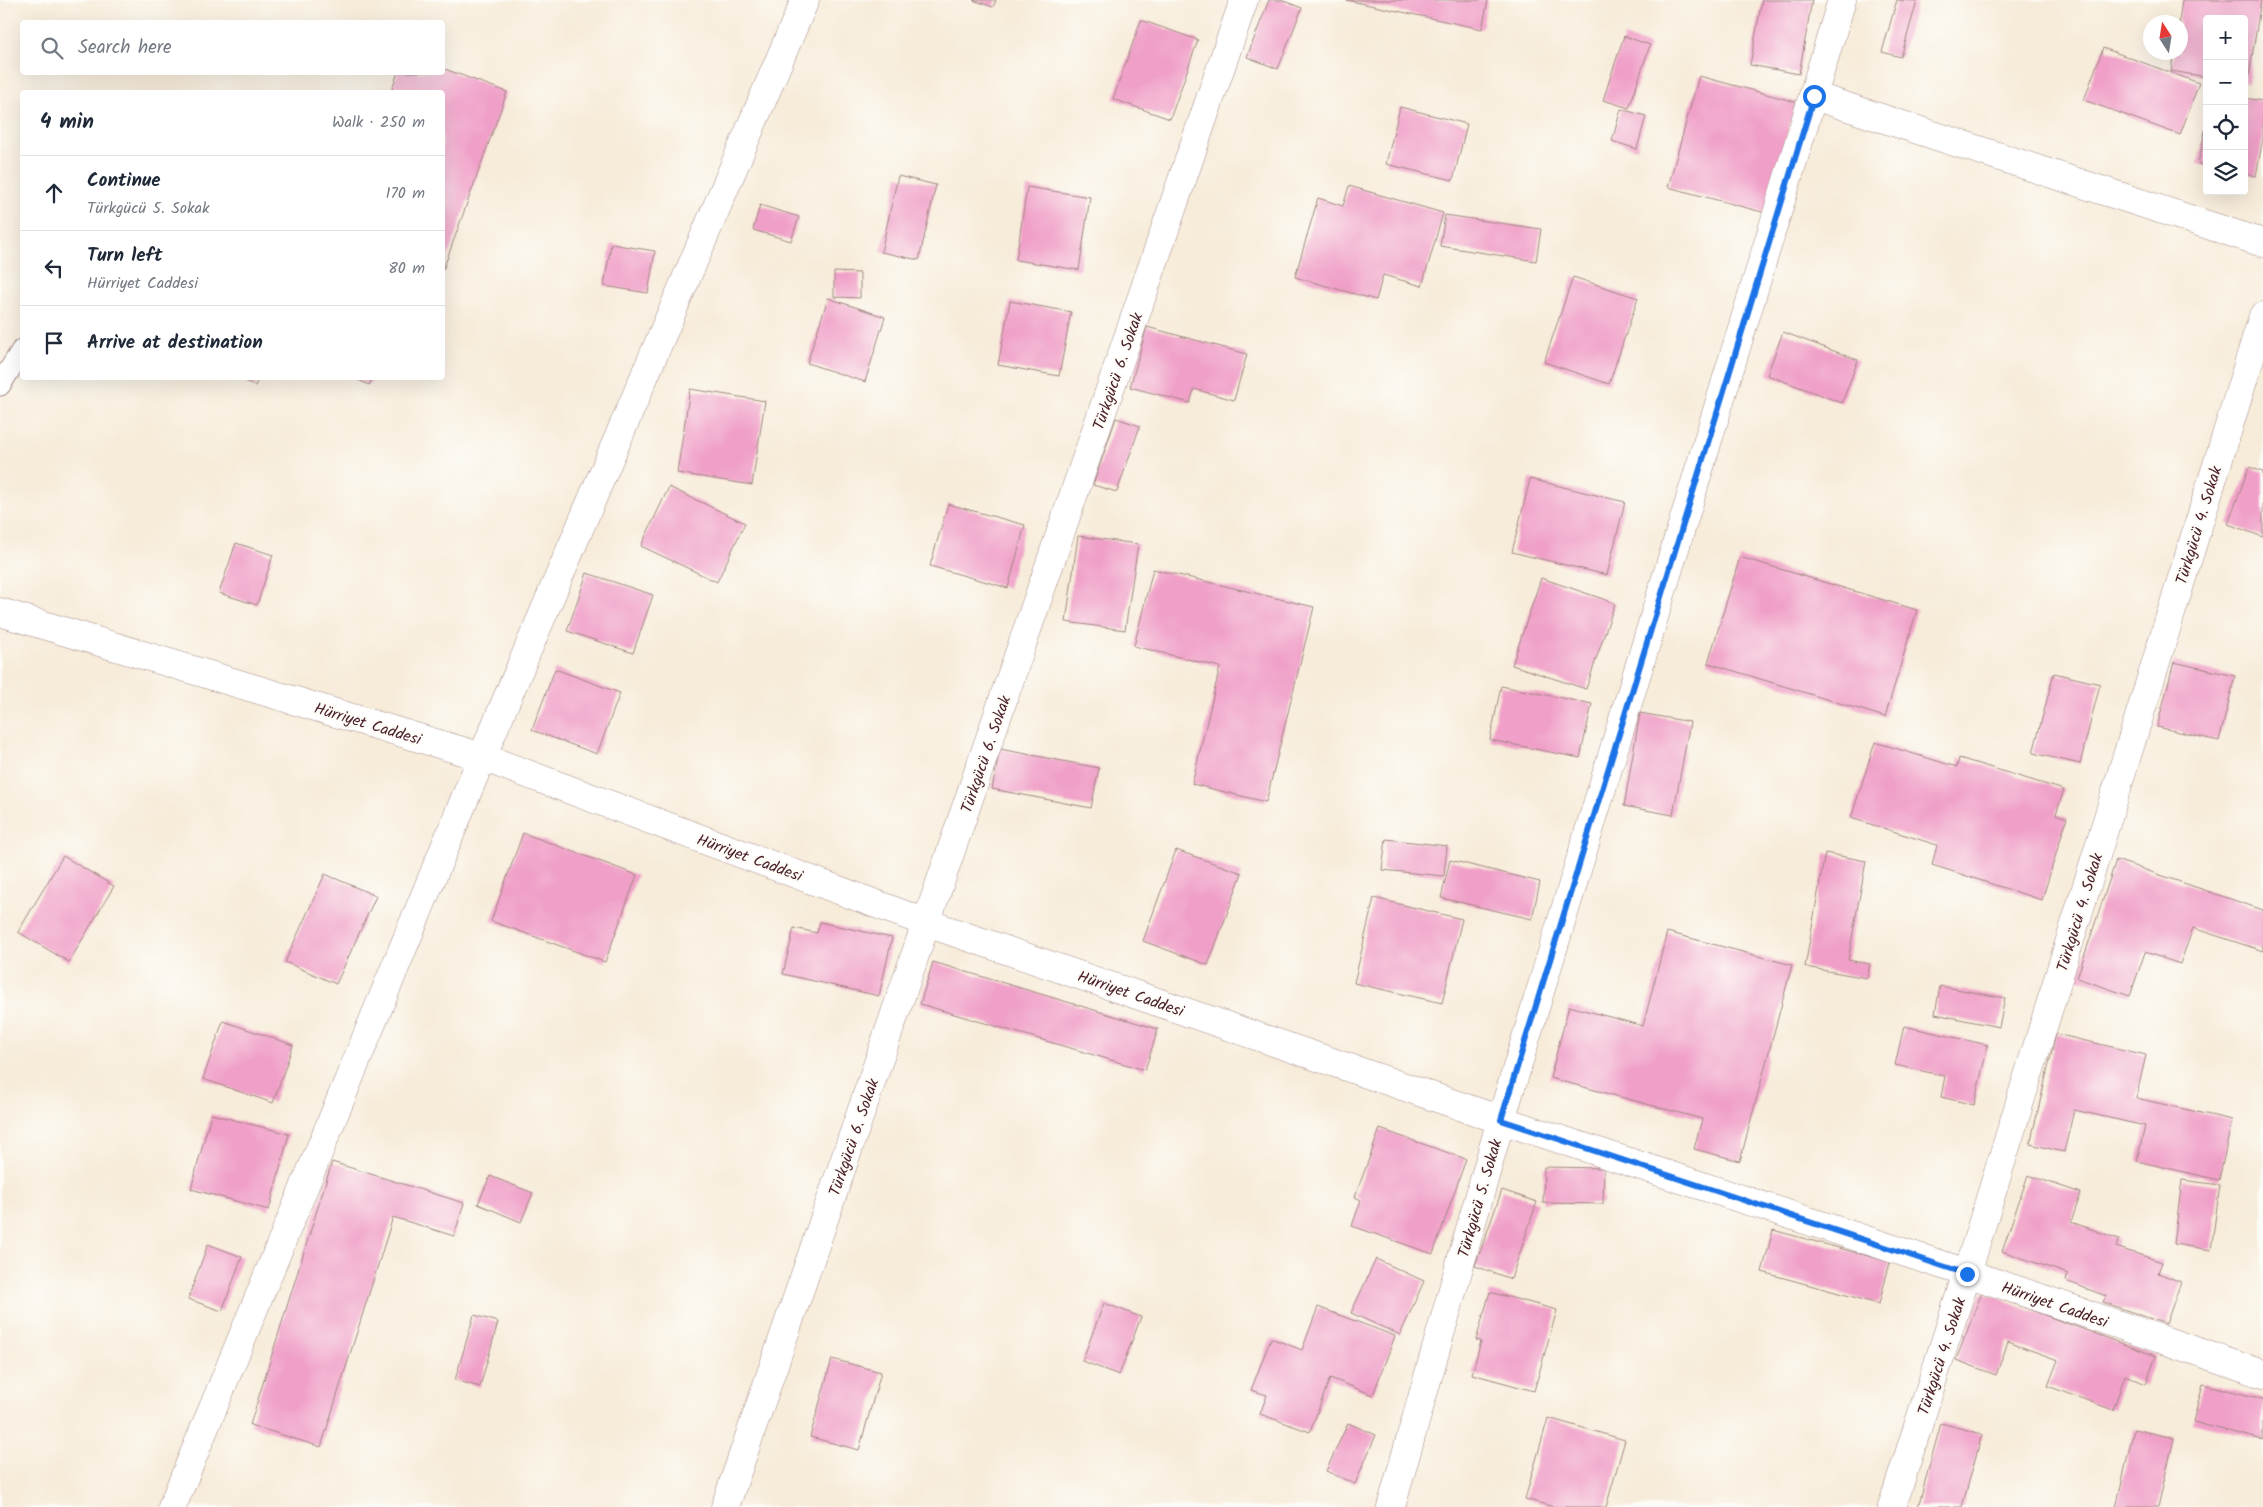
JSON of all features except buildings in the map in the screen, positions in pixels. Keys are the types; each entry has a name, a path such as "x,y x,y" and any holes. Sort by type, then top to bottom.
{"street":[{"path":"172,1507 482,757 805,0"},
{"name":"Türkgücü 6. Sokak","path":"725,1507 1244,0"},
{"name":"Türkgücü 5. Sokak","path":"1391,1507 1501,1120 1842,0"},
{"path":"1814,96 2263,243"},
{"name":"Türkgücü 4. Sokak","path":"1892,1507 1967,1274 2263,316"},
{"name":"Hürriyet Caddesi","path":"0,612 482,757 927,922 1501,1120 2263,1374"}],"lane":[{"path":"0,385 20,353"}],"route":[{"path":"1814,96 1501,1120 1967,1274"}]}
